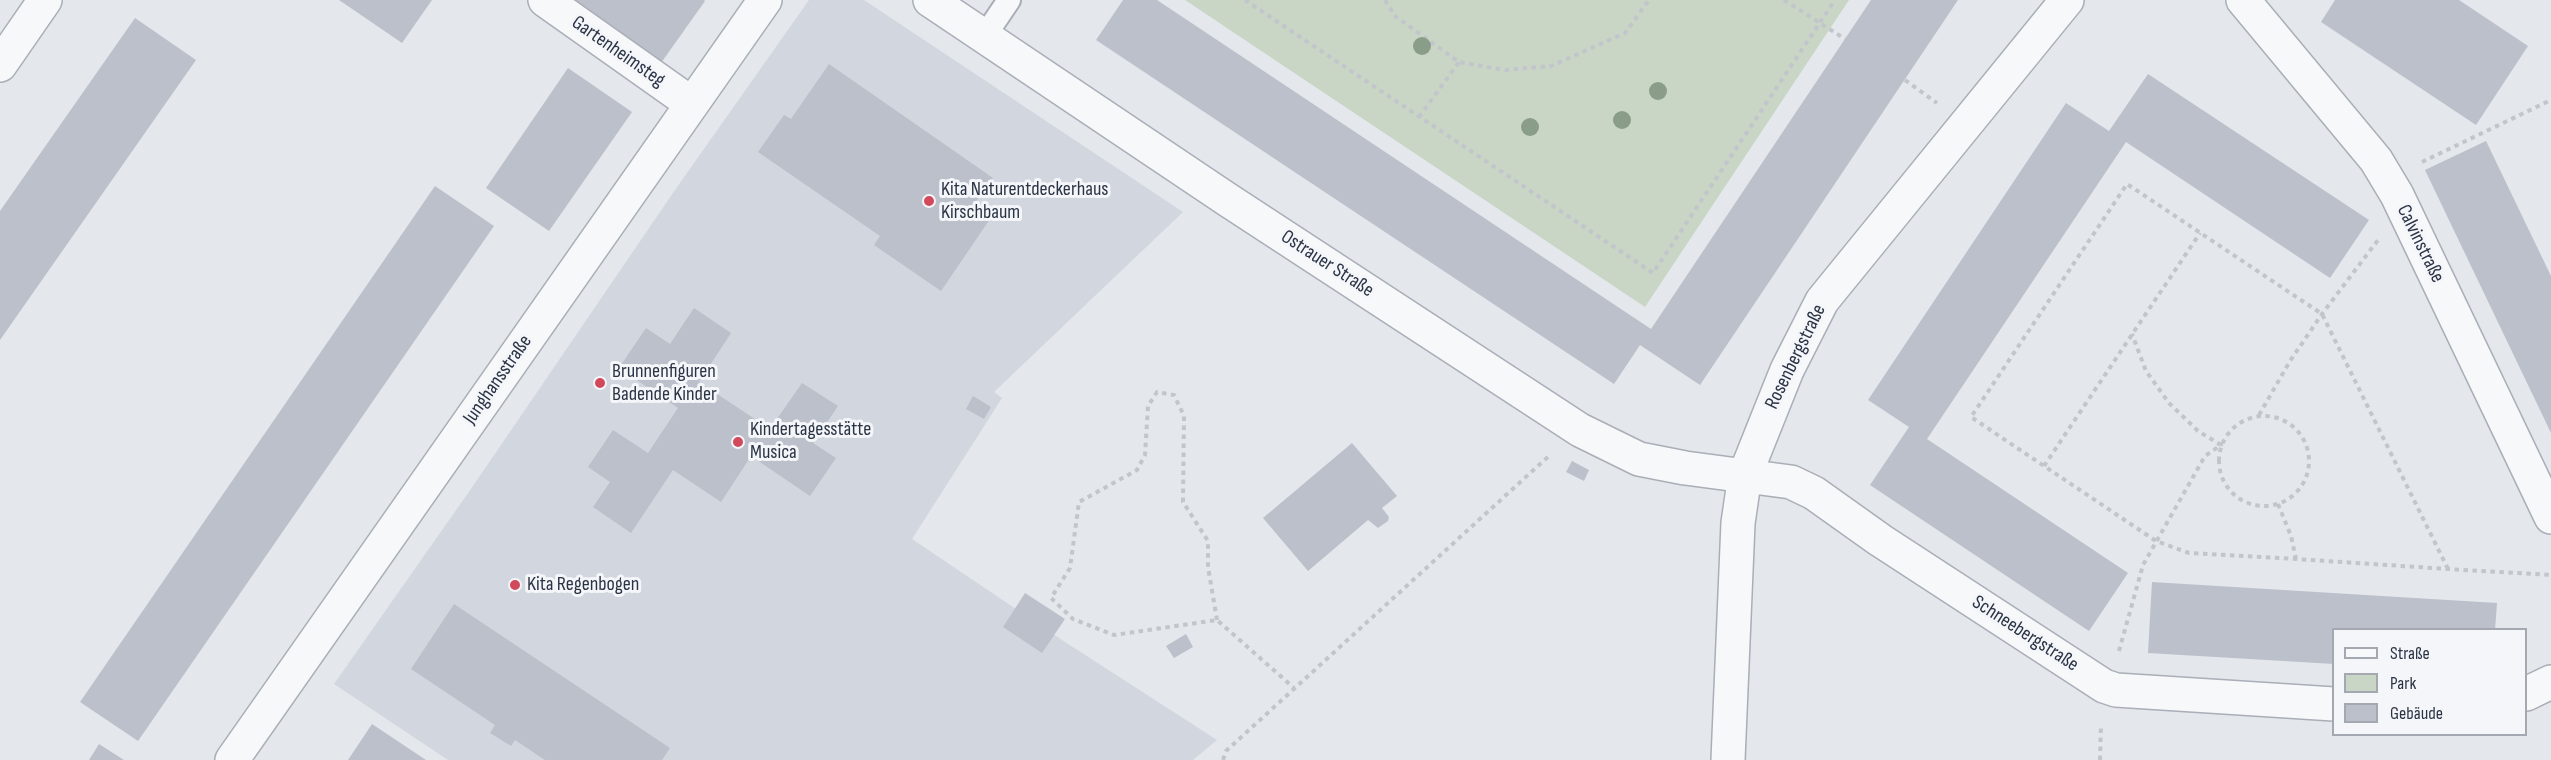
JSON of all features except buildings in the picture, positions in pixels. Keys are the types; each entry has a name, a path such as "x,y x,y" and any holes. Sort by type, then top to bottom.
{"street":[{"path":"0,65 45,0"},
{"name":"Gartenheimsteg","path":"545,0 692,104"},
{"name":"Junghansstraße","path":"232,760 765,0"},
{"name":"Ostrauer Straße","path":"930,0 1228,200 1580,430 1639,459 1685,468 1745,475"},
{"name":"Rosenbergstraße","path":"1728,760 1738,523 1745,475 1787,370 1822,301 2067,0"},
{"name":"Calvinstraße","path":"2243,0 2376,160 2406,215 2551,517"},
{"name":"Schneebergstraße","path":"1745,475 1791,482 1814,493 1880,540 2110,688 2332,704"},
{"path":"2527,694 2551,682"}],"lane":[{"path":"984,37 1009,0"}],"path":[{"path":"1245,0 1653,273 1835,0"},
{"path":"1385,0 1395,16 1459,62 1505,70 1551,66 1625,33 1649,0"},
{"path":"1784,0 1845,39"},
{"path":"1419,117 1459,62"},
{"path":"2387,179 2551,100"},
{"path":"2448,569 2322,314 2127,184 1971,417 2156,541 2189,552 2448,569 2551,575"},
{"path":"2259,415 2290,361 2322,314 2383,233 2406,215"},
{"path":"2044,466 2200,233"},
{"path":"2132,334 2146,371 2169,403 2198,431 2221,445"},
{"path":"1217,620 1114,635 1073,619 1052,598 1070,568 1079,502 1137,470 1145,455 1148,406 1157,392 1173,395 1184,416 1183,502 1208,541 1208,567 1217,620 1294,688"},
{"path":"2110,688 2143,565 2205,456 2221,445 2232,428 2259,415 2279,418 2299,431 2310,460 2305,481 2295,495 2278,504 2259,506 2239,499 2223,480 2219,467 2221,445"},
{"path":"1223,760 1226,751 1294,688 1530,472 1580,430"},
{"path":"2278,504 2291,536 2296,559"}],"shaded area":[{"path":"809,0 864,0 1183,212 994,392 1002,398 912,539 1217,740 1193,760 448,760 334,684"}],"green space":[{"path":"1185,0 1849,0 1645,307"}],"place":[{"name":"Kita Naturentdeckerhaus Kirschbaum","path":"929,201"},
{"name":"Brunnenfiguren Badende Kinder","path":"600,383"},
{"name":"Kindertagesstätte Musica","path":"738,442"},
{"name":"Kita Regenbogen","path":"515,585"}]}
